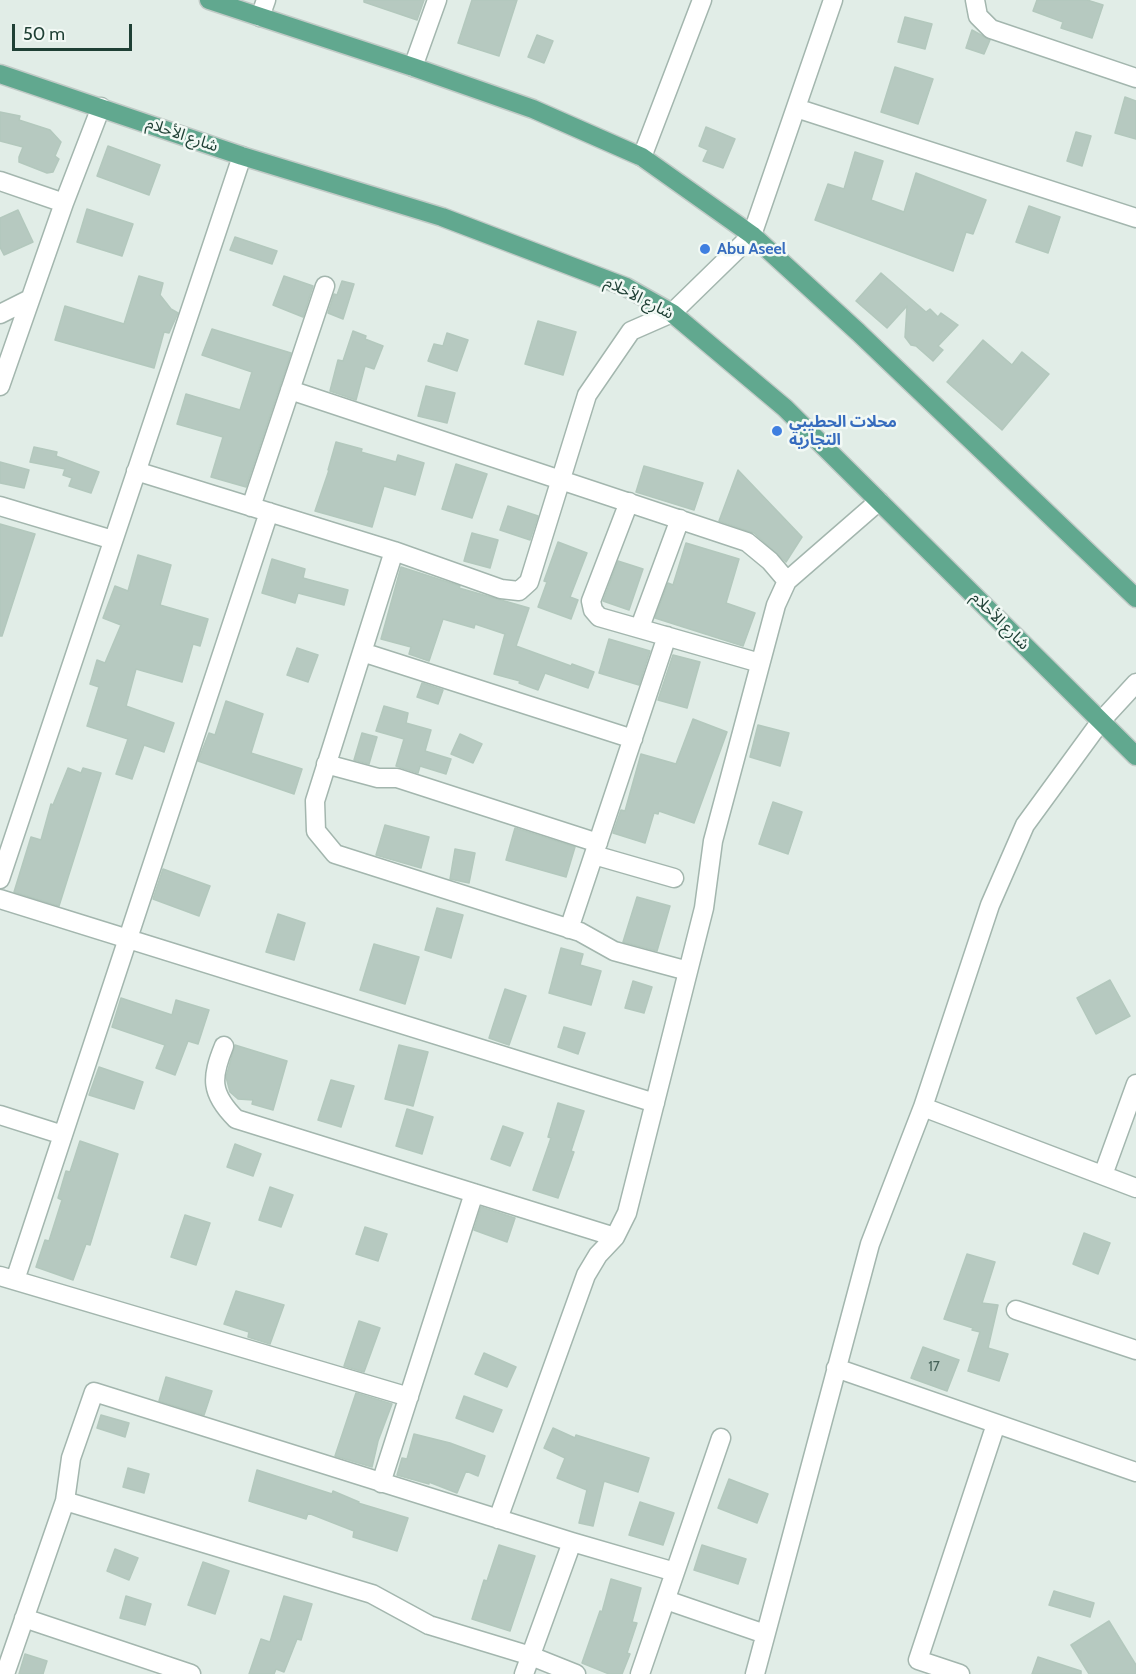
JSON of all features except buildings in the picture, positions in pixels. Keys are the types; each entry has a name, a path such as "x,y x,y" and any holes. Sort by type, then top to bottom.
{"main road":[{"path":"209,0 263,8 413,67 533,110 642,157 752,235 858,332 1136,598"},
{"name":"شارع الأحلام","path":"0,74 242,156 442,217 626,287 672,313 785,408 1136,756"}],"street":[{"path":"413,67 437,0"},
{"path":"642,157 702,0"},
{"path":"136,471 394,550 501,590 519,591 529,582 587,395 631,331 672,313 752,235 833,0"},
{"path":"975,0 978,16 991,29 1136,78"},
{"path":"0,386 64,203 101,107"},
{"path":"796,108 1136,218"},
{"path":"0,879 242,156"},
{"path":"0,182 64,203"},
{"path":"251,507 325,286"},
{"path":"0,314 30,299"},
{"path":"290,390 747,542 770,561 787,581"},
{"path":"498,1519 586,1275 598,1255 615,1237 627,1213 704,908 713,841 776,605 787,581 879,501"},
{"path":"629,502 591,601 593,610 599,617 760,663"},
{"path":"0,506 113,540"},
{"path":"269,512 63,1135 8,1278 408,1397"},
{"path":"640,627 680,519"},
{"path":"394,550 315,801 316,831 334,854 580,932 614,951 688,971"},
{"path":"569,929 667,636"},
{"path":"362,652 633,739"},
{"path":"755,1674 870,1244 923,1107 990,905 1025,825 1101,721 1136,683"},
{"path":"326,764 378,778 397,778 674,878"},
{"path":"0,899 655,1103"},
{"path":"224,1046 215,1069 215,1088 224,1107 236,1119 615,1237"},
{"path":"1103,1175 1136,1084"},
{"path":"923,1107 1136,1188"},
{"path":"0,1115 63,1135"},
{"path":"381,1483 474,1193"},
{"path":"1016,1310 1136,1350"},
{"path":"836,1368 1136,1473"},
{"path":"5,1674 65,1501 71,1458 94,1392 381,1483 675,1572"},
{"path":"960,1674 918,1660 996,1424"},
{"path":"640,1674 721,1438"},
{"path":"65,1501 372,1594 429,1625 531,1656 576,1674"},
{"path":"524,1674 572,1542"},
{"path":"666,1600 765,1634"},
{"path":"24,1618 191,1674"}],"place":[{"name":"Abu Aseel","path":"705,249"},
{"name":"محلات الحطيبي التجاريه","path":"777,431"}]}
